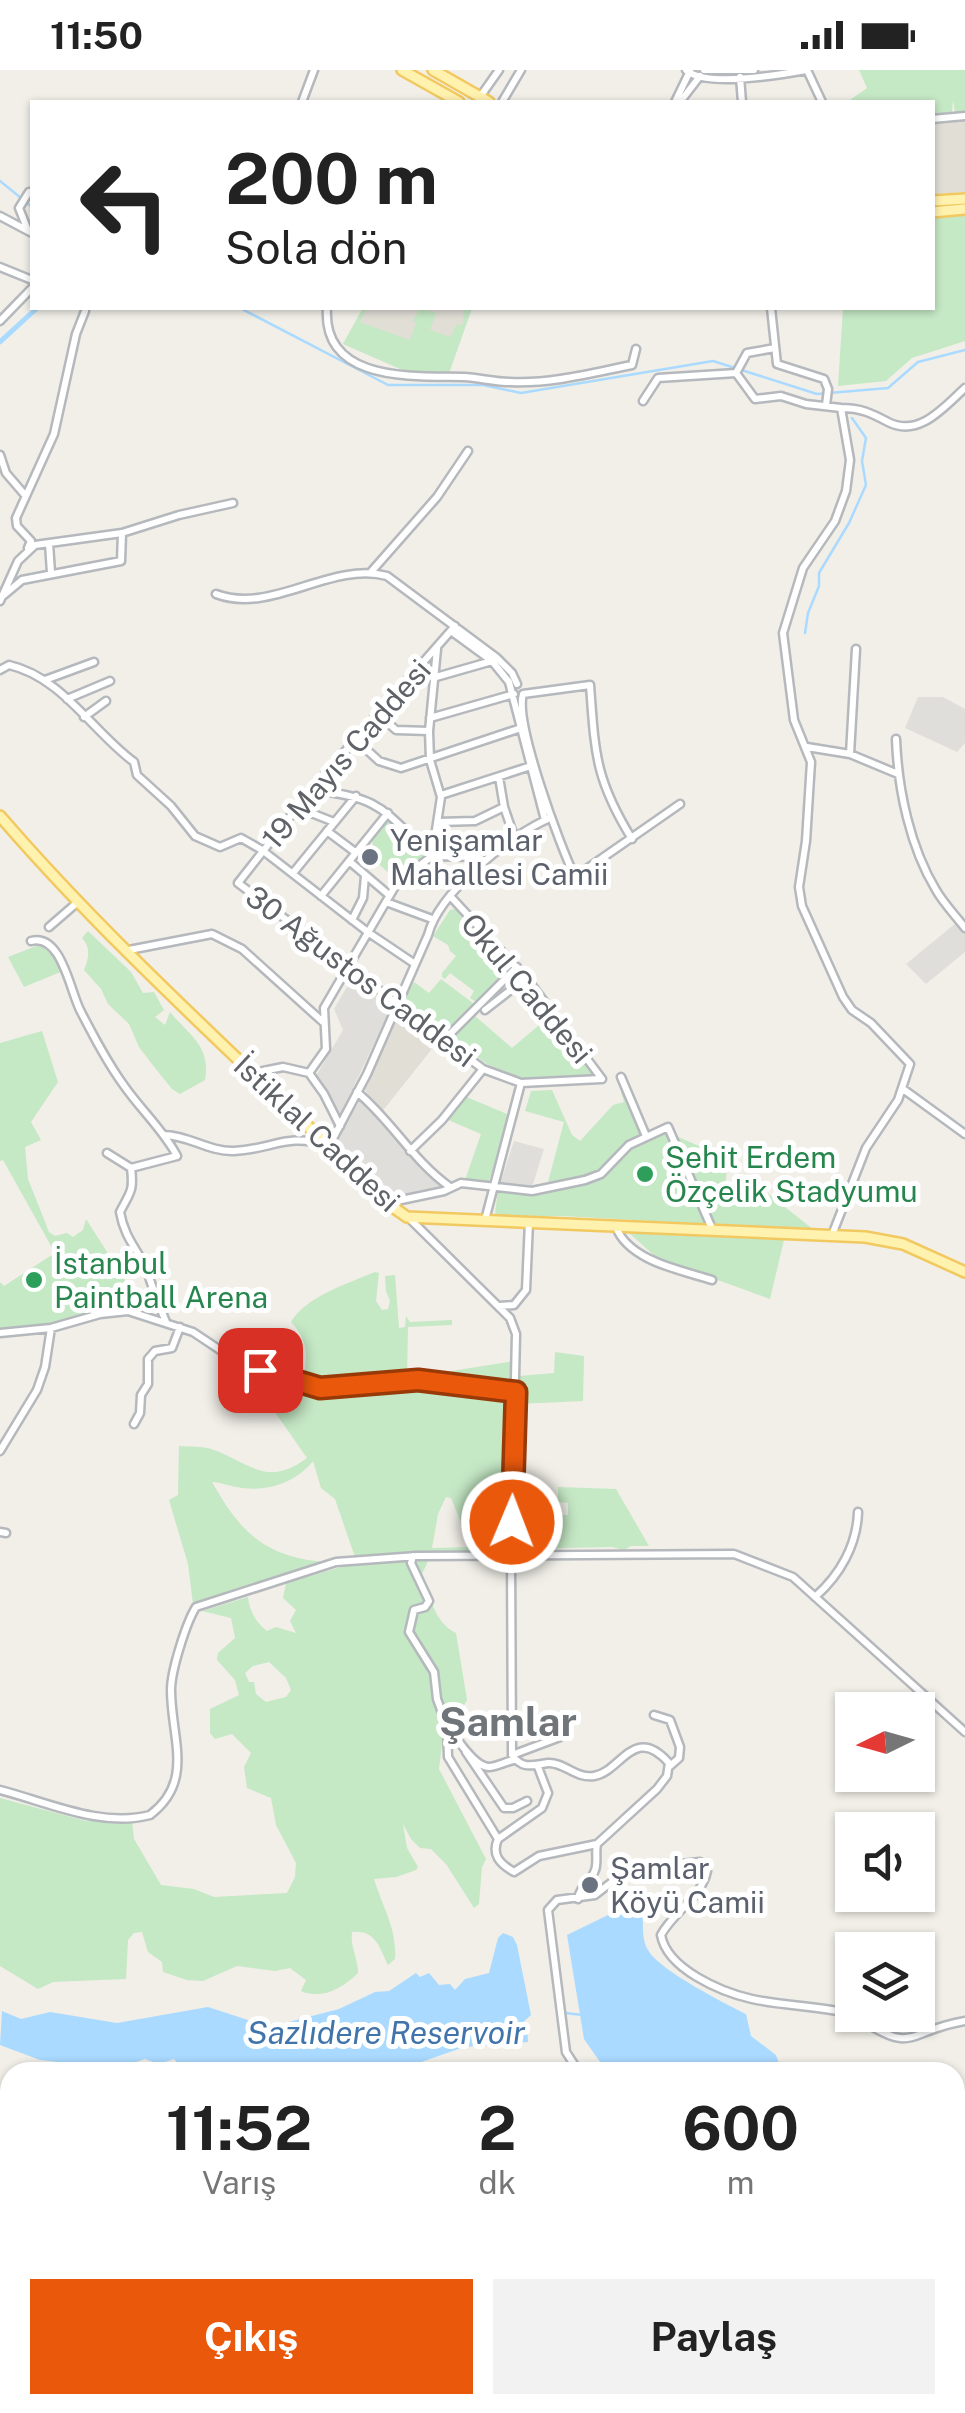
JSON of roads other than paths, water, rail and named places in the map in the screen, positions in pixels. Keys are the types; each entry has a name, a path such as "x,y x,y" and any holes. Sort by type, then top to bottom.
{"main road":[{"path":"402,70 457,100"},
{"path":"433,70 480,97"},
{"path":"935,201 965,198"},
{"path":"935,212 965,210"},
{"name":"İstiklal Caddesi","path":"0,816 252,1074 387,1203 407,1216 832,1236 903,1244 965,1272"}],"street":[{"path":"303,100 314,70"},
{"path":"480,97 499,70"},
{"path":"503,100 521,70"},
{"path":"728,75 754,70"},
{"path":"679,100 695,72 740,77 808,70 823,100"},
{"path":"740,77 742,100"},
{"path":"935,120 965,116"},
{"path":"25,197 18,208 30,231"},
{"path":"0,216 30,231"},
{"path":"0,267 30,279"},
{"path":"0,321 30,290"},
{"path":"327,310 326,322 336,348 363,366 387,375 552,381 632,365 636,350"},
{"path":"770,310 780,366 824,379 827,402"},
{"path":"1,597 31,541 17,526 16,518 54,434 76,334 85,312"},
{"path":"643,402 658,378 737,369 752,351 775,348"},
{"path":"737,369 755,399 781,396 806,404 827,402 841,408 867,410 907,428 942,411 965,388"},
{"path":"832,1236 866,1148 891,1113 910,1064 871,1022 852,1010 802,906 799,887 812,777 807,748 794,720 783,633 803,568 835,522 846,491 850,460 841,408"},
{"path":"371,572 437,497 468,451"},
{"path":"0,455 6,473 24,494"},
{"path":"28,550 49,543 122,533 179,515 233,504"},
{"path":"1,597 22,580 121,562 122,533"},
{"path":"49,543 51,573"},
{"path":"216,594 240,601 347,574 371,572 400,584 508,668 517,684"},
{"name":"19 Mayıs Caddesi","path":"238,883 354,738 453,629"},
{"path":"432,856 441,795 430,760 429,732 437,648"},
{"path":"850,754 856,649"},
{"path":"436,677 494,660"},
{"path":"494,660 514,694 548,819 575,877 680,804"},
{"path":"45,680 94,662"},
{"path":"0,670 4,665 14,666 45,680 68,699 134,762 137,775 171,806 195,836 220,846 242,838 415,964"},
{"path":"68,699 110,682"},
{"path":"523,727 520,702 527,692 590,685 599,772 609,802 632,839"},
{"path":"430,718 514,694"},
{"path":"84,717 106,701"},
{"path":"378,714 396,730 429,732"},
{"path":"354,738 379,761 395,768 430,760 523,727"},
{"path":"896,740 898,774 914,838 936,890 965,928"},
{"path":"807,748 850,754 898,774"},
{"path":"441,795 533,766"},
{"path":"499,777 514,839"},
{"path":"310,790 356,796 388,812 432,856"},
{"path":"292,873 356,796"},
{"path":"296,807 334,822"},
{"path":"438,822 475,821 504,807"},
{"path":"321,896 388,812"},
{"path":"164,1136 173,1135 218,1150 236,1151 304,1138 329,1146 398,1003 432,919 485,862 548,819"},
{"path":"327,831 356,852"},
{"path":"309,1074 326,1049 324,1008 401,878 432,856 477,856 485,862"},
{"path":"349,860 388,898 432,919"},
{"path":"352,920 364,898 364,874"},
{"name":"30 Ağustos Caddesi","path":"238,883 483,1069 521,1084"},
{"name":"Okul Caddesi","path":"451,897 526,978 602,1079 521,1084"},
{"path":"49,927 80,901"},
{"path":"129,950 212,934 242,949 323,1022"},
{"path":"31,942 46,942 60,959 72,996 124,1087 178,1156 130,1168 107,1153"},
{"path":"445,1039 516,968"},
{"path":"485,1010 526,978"},
{"path":"252,1074 283,1067 309,1074 340,1126"},
{"path":"410,1151 442,1120 483,1069"},
{"path":"621,1077 646,1136"},
{"path":"486,1220 521,1084"},
{"path":"903,1089 965,1134"},
{"path":"357,1092 450,1188"},
{"path":"387,1203 467,1182 532,1191 593,1177 609,1168 630,1145 668,1127 714,1232"},
{"path":"304,1138 310,1128"},
{"path":"130,1168 133,1186 120,1212 121,1219 126,1238 147,1271 167,1323"},
{"path":"407,1216 510,1318 516,1334 511,1555 513,1757"},
{"path":"498,1306 514,1304 525,1294 529,1222"},
{"path":"616,1225 618,1233 642,1254 712,1280"},
{"path":"0,1333 51,1328 100,1314 128,1312 193,1332 260,1370 320,1388 418,1380 516,1392"},
{"path":"134,1424 148,1384 148,1359 155,1351 172,1348 180,1327"},
{"path":"0,1451 37,1390 51,1328"},
{"path":"814,1596 840,1570 856,1534 858,1512"},
{"path":"0,1790 71,1811 112,1817 150,1815 178,1781 170,1689 196,1608 336,1562 413,1556 734,1554 794,1577 965,1732"},
{"path":"413,1556 411,1564 430,1601 414,1610 409,1632 431,1663 436,1699 446,1724 504,1808 527,1800"},
{"path":"538,1767 548,1793 542,1808 498,1839 494,1848 496,1856 514,1872 539,1856 596,1844 668,1776 670,1766 679,1758 680,1746 670,1720 654,1715"},
{"path":"446,1724 448,1757 498,1839"},
{"path":"466,1752 489,1767 560,1737"},
{"path":"513,1757 527,1766 558,1765 568,1772 596,1776 619,1757 639,1748 662,1755 670,1766"},
{"path":"578,1899 581,1886 596,1868 596,1844"},
{"path":"573,2062 566,2052 548,1913 557,1900 595,1895 617,1878 652,1866 700,1862 707,1871 704,1884 660,1935 668,1954 698,1977 749,1998 835,2010"},
{"path":"935,2030 965,2021"},
{"path":"879,2032 902,2040 929,2032"},
{"path":"965,2356 965,2369"}],"water":[{"name":"Sazlıdere Reservoir","path":"641,1904 644,1939 654,1958 746,2014 751,2036 776,2055 778,2062 600,2062 584,2039 567,1935"},
{"name":"Sazlıdere Reservoir","path":"503,1933 513,1937 517,1945 531,2015 521,2024 527,2024 528,2042 464,2047 421,2062 58,2062 40,2060 0,2045 2,2011 21,2019 50,2012 117,2023 208,2007 251,2021 281,2024 339,2009 375,1992 389,1991 416,1973 420,1977 429,1973 439,1985 450,1984 455,1990 465,1979 489,1973 498,1938"}],"waterway":[{"path":"0,181 30,205"},
{"path":"0,342 35,310"},
{"path":"244,310 388,385 483,385 521,393 713,361 817,394 888,388 918,362 965,350"},
{"path":"805,633 819,573 866,485 862,461 866,438 852,418"},
{"path":"565,2013 583,2015"}],"place":[{"name":"Yenişamlar Mahallesi Camii","path":"370,857"},
{"name":"Şehit Erdem Özçelik Stadyumu","path":"645,1174"},
{"name":"İstanbul Paintball Arena","path":"34,1280"},
{"name":"Şamlar Köyü Camii","path":"590,1885"}],"district":[{"name":"Şamlar","path":"508,1721"}]}
